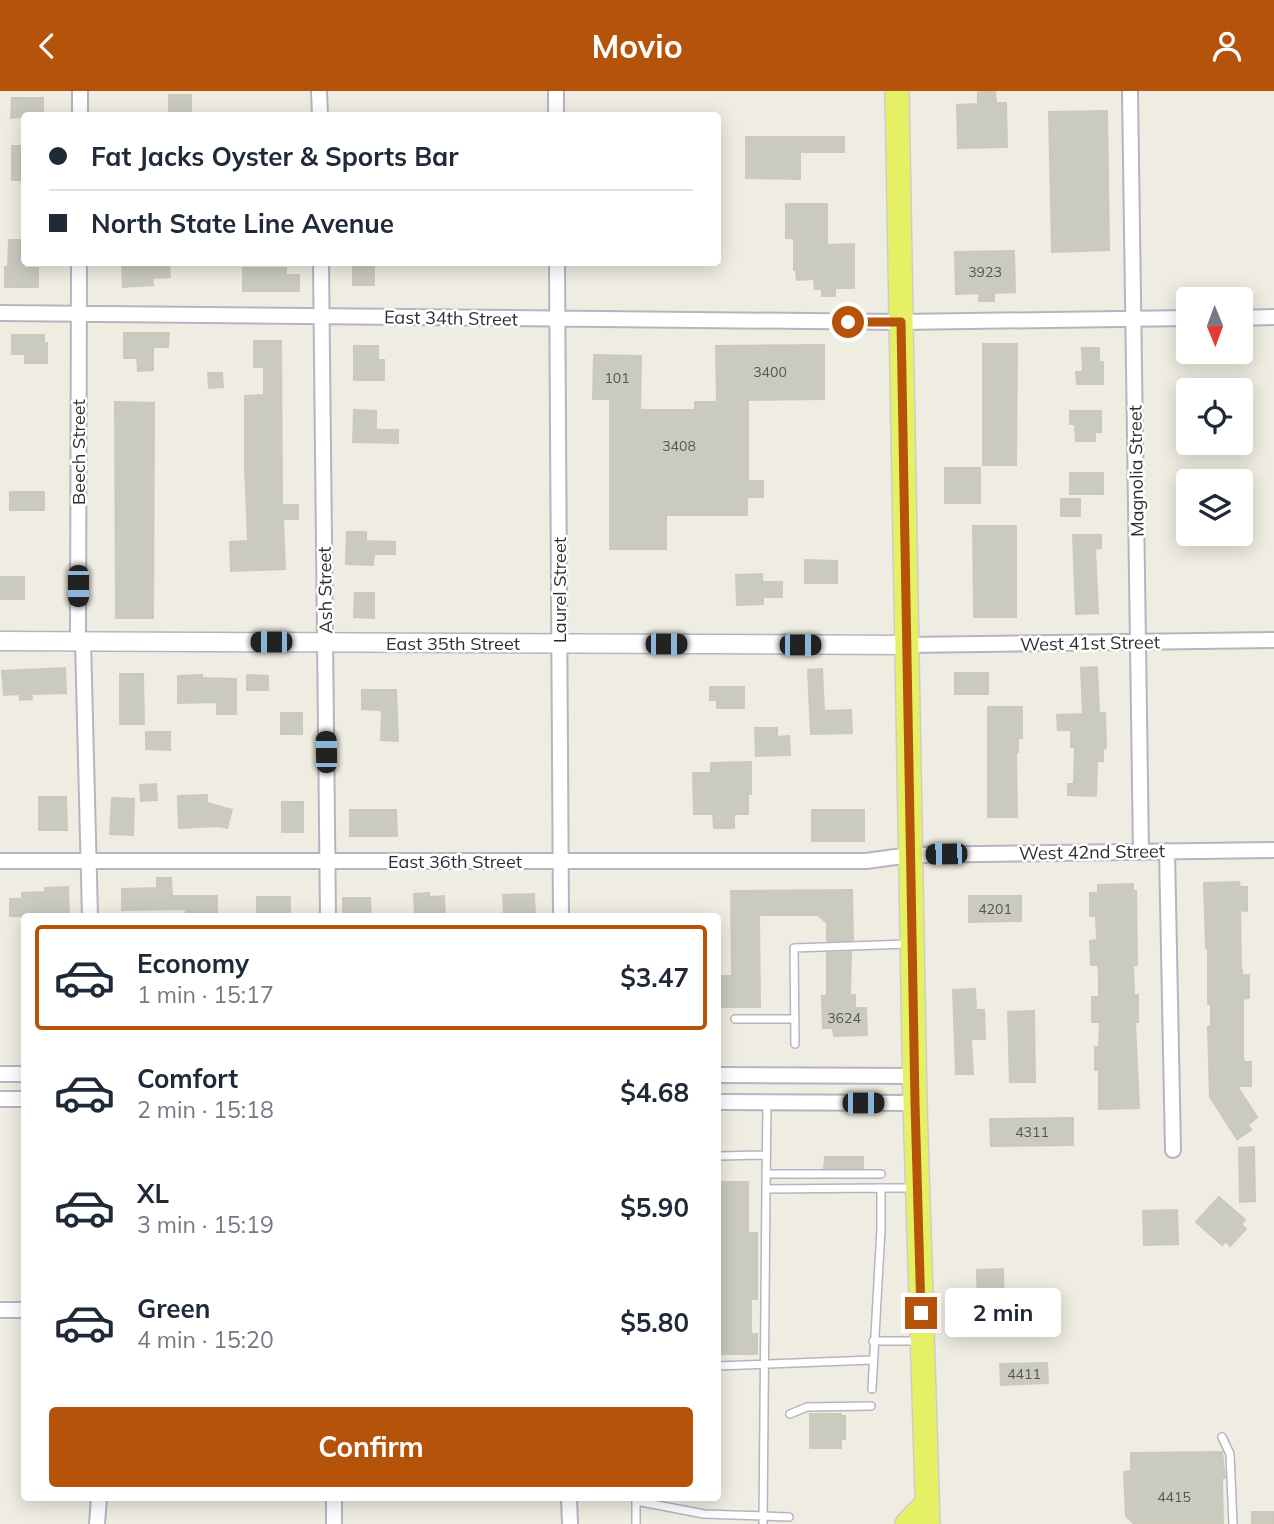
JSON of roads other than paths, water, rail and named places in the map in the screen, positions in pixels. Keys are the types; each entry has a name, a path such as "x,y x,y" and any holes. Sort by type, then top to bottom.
{"main road":[{"path":"898,91 914,1076 927,1513"},
{"path":"907,1524 927,1513"},
{"path":"927,1513 944,1524"}],"street":[{"path":"80,91 80,112"},
{"path":"319,91 320,112"},
{"path":"556,91 556,112"},
{"name":"Magnolia Street","path":"1130,91 1141,852"},
{"name":"Beech Street","path":"79,266 80,641 90,913"},
{"name":"Ash Street","path":"321,266 328,913"},
{"name":"Laurel Street","path":"557,266 561,913"},
{"name":"East 34th Street","path":"0,313 901,322 1176,318"},
{"path":"1253,318 1274,317"},
{"name":"West 41st Street","path":"907,645 1274,640"},
{"name":"East 35th Street","path":"0,641 907,645"},
{"name":"West 42nd Street","path":"911,855 1274,850"},
{"path":"1167,851 1173,1150"},
{"name":"East 36th Street","path":"0,861 866,861 911,855"},
{"path":"0,1074 21,1074"},
{"path":"721,1075 914,1076"},
{"path":"0,1099 21,1099"},
{"path":"721,1102 915,1103"},
{"path":"0,1310 21,1310"},
{"path":"97,1524 99,1501"},
{"path":"334,1501 334,1524"},
{"path":"569,1501 570,1524"}],"lane":[{"path":"795,1044 794,948 912,944"},
{"path":"735,1020 795,1019"},
{"path":"763,1520 767,1102"},
{"path":"721,1156 766,1155"},
{"path":"766,1174 881,1174"},
{"path":"872,1389 881,1188"},
{"path":"766,1189 918,1188"},
{"path":"873,1341 922,1341"},
{"path":"721,1366 872,1360"},
{"path":"790,1414 807,1407 871,1406"},
{"path":"1222,1437 1230,1454 1233,1524"},
{"path":"636,1501 636,1524"},
{"path":"645,1501 698,1513 763,1520 789,1517"}]}
